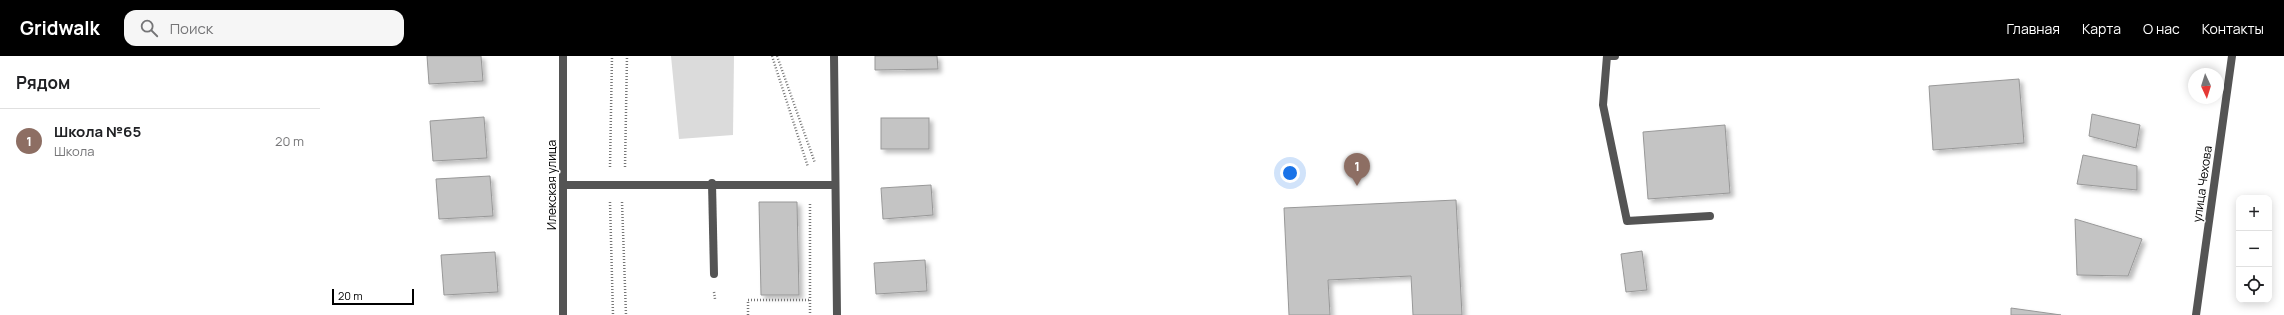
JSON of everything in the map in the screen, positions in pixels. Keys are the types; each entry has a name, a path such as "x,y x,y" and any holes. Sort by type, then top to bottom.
{"street":[{"name":"Илекская улица","path":"563,315 564,56"},
{"path":"834,56 837,315"},
{"path":"1616,56 1607,56 1603,105 1627,221 1710,216"},
{"name":"улица Чехова","path":"2196,315 2232,56"},
{"path":"563,185 712,183 835,185"},
{"path":"712,183 714,274"}],"path":[{"path":"612,56 609,185 613,315"},
{"path":"626,315 621,209 624,184 627,56"},
{"path":"772,56 804,150 810,174 810,315"},
{"path":"777,56 816,164"},
{"path":"748,315 748,300 810,300"}],"shaded area":[{"path":"671,56 734,56 733,135 679,139"}],"building":[{"path":"427,56 481,56 483,81 429,84"},
{"path":"875,56 937,56 938,69 875,70"},
{"path":"2019,79 2024,143 1933,150 1929,86"},
{"path":"2092,114 2140,125 2136,148 2089,136"},
{"path":"484,117 487,158 433,161 430,121"},
{"path":"881,118 929,118 929,149 881,149"},
{"path":"1725,125 1730,193 1648,199 1643,132"},
{"path":"2083,155 2137,166 2137,190 2077,184"},
{"path":"490,176 493,216 439,219 436,179"},
{"path":"931,185 933,215 883,219 881,188"},
{"path":"1456,200 1462,315 1413,315 1411,276 1328,280 1330,315 1289,315 1284,208"},
{"path":"759,202 797,202 799,295 761,295"},
{"path":"2075,219 2142,239 2128,276 2077,275"},
{"path":"1642,251 1647,290 1626,292 1621,254"},
{"path":"495,252 498,292 444,295 441,255"},
{"path":"925,260 927,291 876,294 874,263"},
{"path":"2011,308 2061,315 2011,315"}],"place":[{"name":"Школа №65","path":"1357,186"}]}
